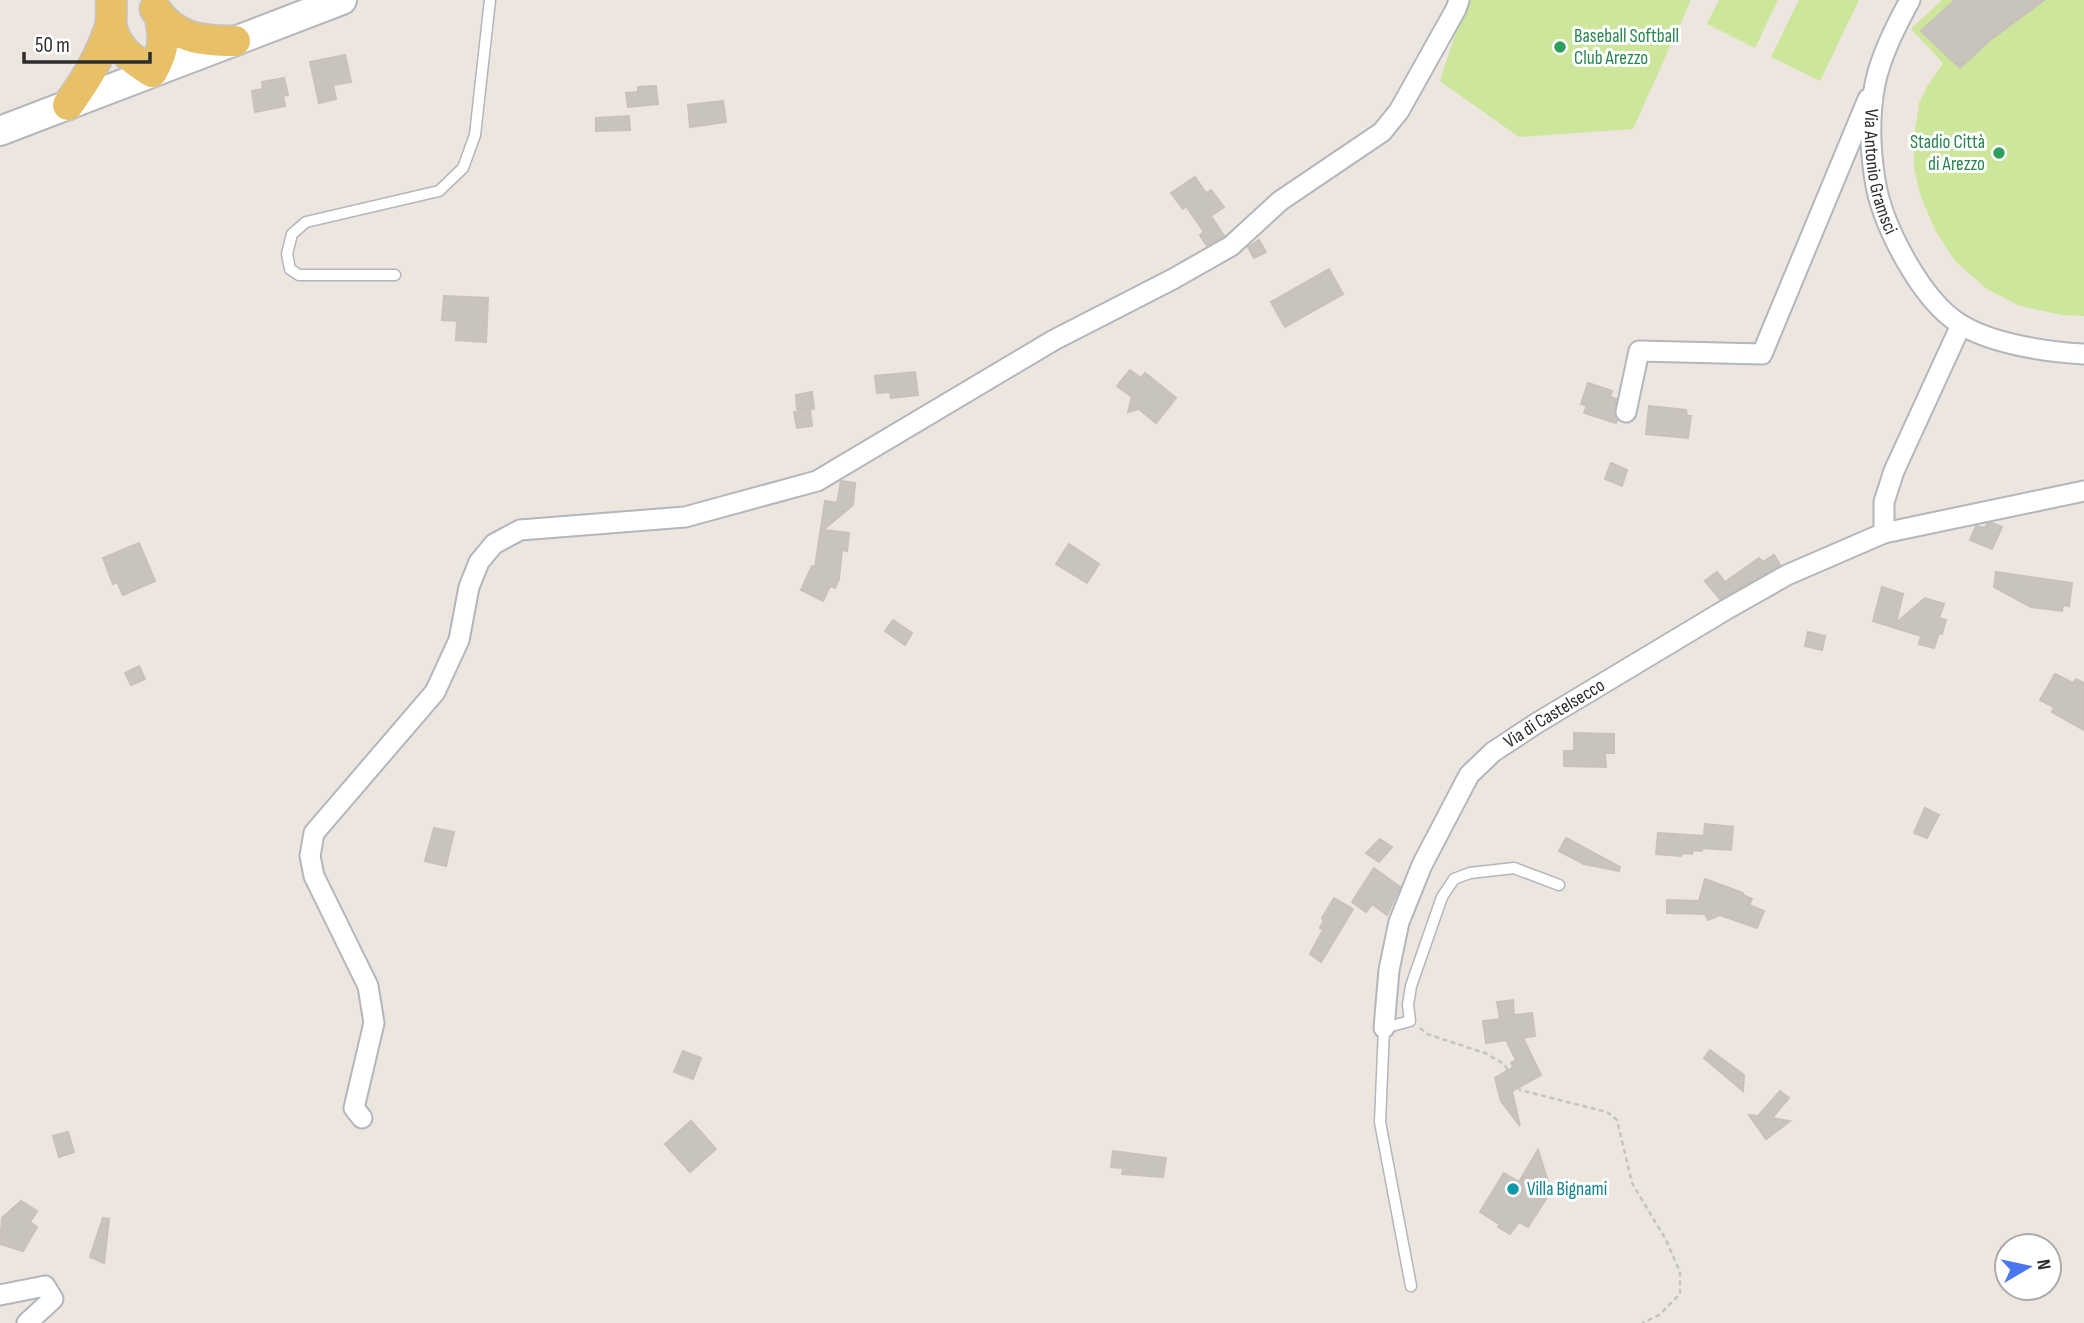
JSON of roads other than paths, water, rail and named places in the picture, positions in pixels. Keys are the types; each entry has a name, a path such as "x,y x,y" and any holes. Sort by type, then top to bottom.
{"main road":[{"path":"154,8 171,27 188,36 203,41 234,41"},
{"path":"111,12 117,41 128,56 152,72 161,55 164,37 154,8"},
{"path":"68,105 103,49 111,12"}],"street":[{"path":"0,131 342,0"},
{"path":"362,1118 354,1108 374,1023 368,986 313,876 310,856 314,833 435,692 458,640 469,587 479,562 494,544 520,530 685,517 817,481 1054,340 1231,246 1280,201 1382,132 1399,111 1459,0"},
{"name":"Via Antonio Gramsci","path":"1910,0 1893,33 1875,83 1871,132 1875,182 1892,234 1916,277 1937,305 1961,325 2002,342 2084,354"},
{"path":"1626,412 1639,351 1762,354 1875,83"},
{"path":"1884,533 1884,502 1894,471 1961,325"},
{"name":"Via di Castelsecco","path":"1384,1028 1390,970 1399,922 1422,865 1469,775 1493,752 1536,723 1727,608 1787,575 1884,533 2084,491"},
{"path":"0,1295 45,1286 54,1299 27,1323"}],"lane":[{"path":"396,275 299,275 290,269 287,254 292,234 306,222 439,191 463,168 475,135 490,0"},
{"path":"1410,1286 1380,1122 1384,1028 1410,1021 1408,1006 1411,986 1442,897 1454,879 1470,873 1514,868 1559,885"}],"place":[{"name":"Baseball Softball Club Arezzo","path":"1560,47"},
{"name":"Stadio Città di Arezzo","path":"1999,153"},
{"name":"Villa Bignami","path":"1513,1189"}]}
